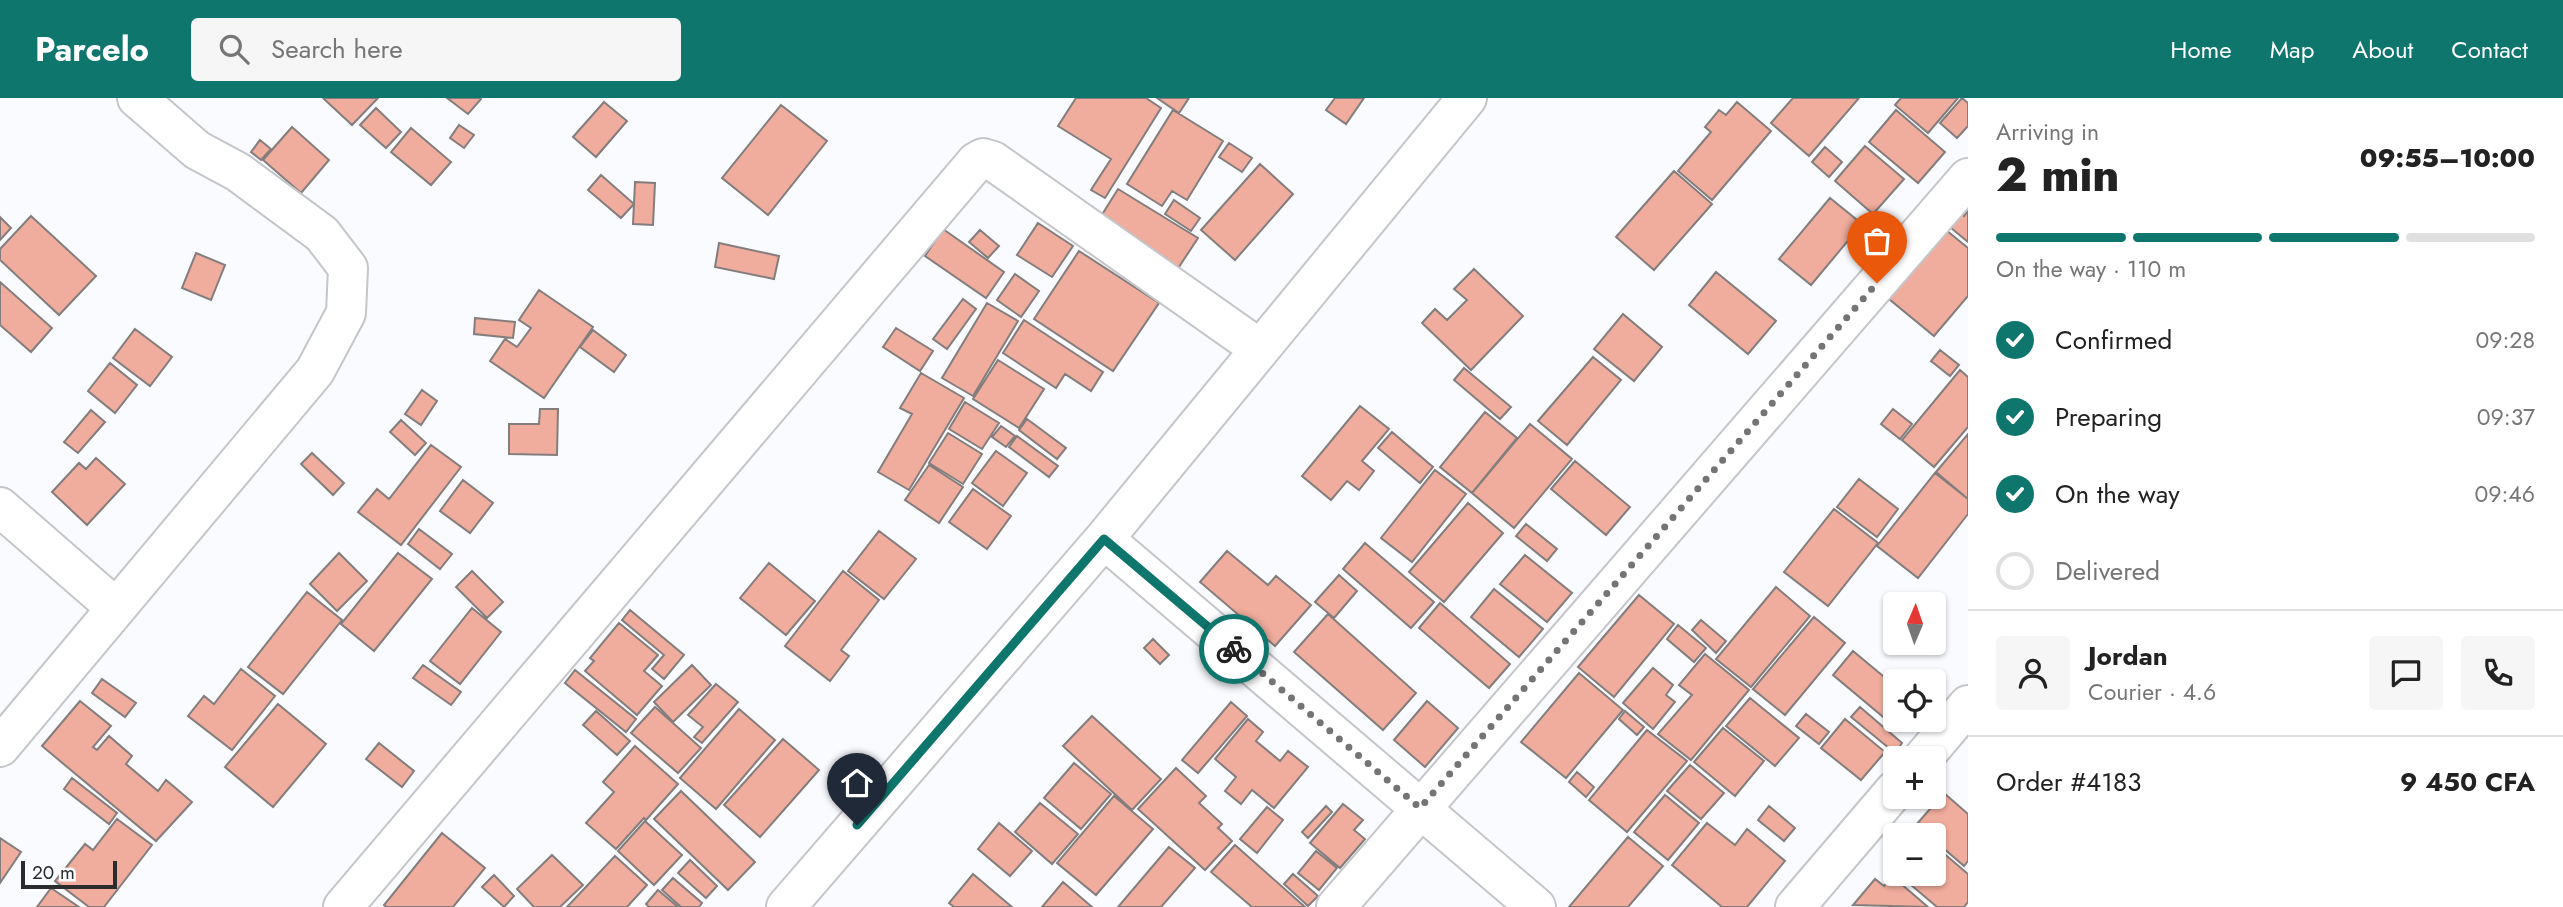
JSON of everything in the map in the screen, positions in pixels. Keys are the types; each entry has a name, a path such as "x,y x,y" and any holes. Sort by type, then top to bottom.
{"street":[{"path":"0,747 316,371 346,313 348,268 322,234 237,172 197,150 136,98"},
{"path":"786,907 1104,539 1467,98"},
{"path":"343,907 976,162 984,159 993,161 1260,349"},
{"path":"1336,907 1968,178"},
{"path":"0,507 116,608"},
{"path":"1104,539 1536,907"},
{"path":"1933,746 1968,705"},
{"path":"1795,907 1883,804"}],"building":[{"path":"323,98 378,98 352,125"},
{"path":"447,98 480,98 481,99 468,114"},
{"path":"1076,98 1146,98 1161,108 1105,198 1091,190 1111,159 1058,126"},
{"path":"1157,98 1189,98 1179,113"},
{"path":"1335,98 1364,98 1346,124 1326,110"},
{"path":"1793,98 1859,98 1809,156 1771,123"},
{"path":"1901,98 1958,98 1928,133 1895,105"},
{"path":"1962,98 1968,103 1968,126 1957,138 1940,123"},
{"path":"604,102 627,121 596,157 573,137"},
{"path":"1737,102 1771,131 1712,200 1678,171 1711,132 1705,127 1719,110 1726,115"},
{"path":"781,105 827,141 768,215 722,178"},
{"path":"376,108 401,132 386,148 360,125"},
{"path":"1173,110 1223,141 1187,200 1172,191 1162,206 1127,184"},
{"path":"1896,110 1945,152 1918,183 1869,142"},
{"path":"459,125 474,135 464,148 450,138"},
{"path":"292,127 329,160 301,193 263,160"},
{"path":"411,128 451,162 431,185 391,152"},
{"path":"260,140 271,149 261,160 251,152"},
{"path":"1229,143 1252,158 1242,172 1219,157"},
{"path":"1865,146 1904,179 1873,214 1835,181"},
{"path":"1825,147 1842,162 1829,177 1812,162"},
{"path":"1260,164 1293,194 1235,260 1201,230"},
{"path":"1674,171 1712,204 1654,270 1616,237"},
{"path":"601,175 634,204 621,218 588,190"},
{"path":"635,182 655,183 653,225 633,224"},
{"path":"1118,189 1198,238 1177,270 1098,221"},
{"path":"1830,198 1862,224 1811,285 1779,259"},
{"path":"1174,200 1200,218 1191,231 1165,214"},
{"path":"1957,210 1964,216 1968,211 1968,242 1945,223"},
{"path":"31,216 96,276 59,315 0,260 0,249"},
{"path":"0,217 11,228 0,240"},
{"path":"1038,223 1073,246 1052,277 1017,255"},
{"path":"943,229 1004,272 986,298 925,256"},
{"path":"980,230 999,246 988,258 969,242"},
{"path":"1946,230 1968,248 1968,296 1934,336 1889,299"},
{"path":"719,243 779,256 774,279 715,267"},
{"path":"1079,251 1159,303 1113,371 1034,319"},
{"path":"196,253 225,265 211,300 182,288"},
{"path":"1474,269 1523,316 1471,370 1422,323 1435,309 1447,320 1467,300 1454,289"},
{"path":"1716,272 1776,321 1748,354 1689,305"},
{"path":"1015,274 1039,291 1021,317 997,300"},
{"path":"0,282 52,328 31,352 0,325"},
{"path":"539,290 593,327 544,398 490,361 505,339 517,347 531,328 519,320"},
{"path":"963,299 976,309 947,349 933,339"},
{"path":"987,303 1018,321 973,396 942,378"},
{"path":"1623,314 1662,347 1634,381 1594,349"},
{"path":"475,318 515,322 513,338 474,334"},
{"path":"1024,320 1103,372 1091,391 1065,374 1056,388 1003,353"},
{"path":"896,328 933,351 920,371 883,347"},
{"path":"135,329 172,357 150,386 113,358"},
{"path":"593,330 626,355 614,372 580,347"},
{"path":"1940,350 1959,365 1950,376 1931,361"},
{"path":"1593,357 1621,380 1567,445 1538,421"},
{"path":"998,360 1044,389 1019,428 973,399"},
{"path":"110,363 137,385 115,413 88,391"},
{"path":"1464,368 1511,407 1500,419 1454,380"},
{"path":"1960,370 1968,377 1968,427 1934,467 1902,440"},
{"path":"921,373 964,398 909,490 878,472 912,414 900,408"},
{"path":"422,390 437,401 421,425 405,414"},
{"path":"965,402 999,423 982,449 949,429"},
{"path":"1360,406 1389,429 1362,461 1374,471 1359,490 1347,481 1331,500 1302,476"},
{"path":"540,409 558,409 557,455 509,454 509,424 539,424"},
{"path":"1893,409 1912,424 1900,439 1881,424"},
{"path":"91,410 105,422 78,453 64,442"},
{"path":"1485,412 1517,438 1472,493 1440,467"},
{"path":"1027,419 1066,448 1057,459 1019,430"},
{"path":"401,420 426,443 415,455 390,432"},
{"path":"1530,424 1572,459 1514,528 1472,493"},
{"path":"1001,426 1015,436 1006,447 992,437"},
{"path":"1392,432 1433,467 1420,483 1378,448"},
{"path":"948,433 982,454 963,484 929,463"},
{"path":"1968,434 1968,499 1936,472"},
{"path":"1017,436 1058,466 1049,477 1009,447"},
{"path":"431,445 461,467 401,545 358,512 377,489 389,499"},
{"path":"996,451 1027,473 1003,506 972,483"},
{"path":"312,453 344,483 333,495 301,464"},
{"path":"96,458 125,484 87,525 52,492 79,463 86,469"},
{"path":"1575,461 1630,507 1606,535 1551,489"},
{"path":"929,465 963,487 939,523 905,500"},
{"path":"1435,470 1466,494 1412,562 1381,538"},
{"path":"1935,473 1968,499 1968,514 1918,578 1877,546"},
{"path":"1859,479 1898,509 1877,537 1837,507"},
{"path":"463,480 493,503 470,533 440,511"},
{"path":"973,489 1011,516 987,549 949,522"},
{"path":"1468,503 1503,533 1444,602 1409,572"},
{"path":"1834,509 1878,543 1828,606 1784,572"},
{"path":"1526,524 1557,549 1547,561 1516,536"},
{"path":"419,529 452,554 440,569 408,544"},
{"path":"879,531 916,559 884,599 848,571"},
{"path":"1365,543 1434,602 1411,628 1343,569"},
{"path":"1227,551 1268,585 1276,576 1311,605 1275,646 1200,582"},
{"path":"339,553 367,581 337,611 310,584"},
{"path":"398,553 432,579 374,651 341,624"},
{"path":"1525,555 1572,593 1547,622 1500,584"},
{"path":"769,563 815,601 786,635 740,598"},
{"path":"472,571 503,602 487,618 456,587"},
{"path":"843,571 879,600 841,650 849,656 830,681 785,646"},
{"path":"1339,575 1357,591 1334,618 1315,602"},
{"path":"1776,587 1810,616 1751,687 1716,659"},
{"path":"1494,589 1543,629 1519,657 1471,617"},
{"path":"307,592 342,620 283,694 248,667"},
{"path":"1639,595 1674,624 1614,697 1578,667"},
{"path":"1440,603 1510,664 1489,688 1419,628"},
{"path":"472,608 501,632 460,684 430,661"},
{"path":"630,610 684,655 664,679 652,669 664,655 622,620"},
{"path":"1328,614 1416,693 1383,730 1294,652"},
{"path":"1814,617 1845,643 1785,715 1753,689"},
{"path":"1701,620 1726,641 1716,653 1692,630"},
{"path":"619,623 658,655 644,671 662,686 637,715 585,671 594,661 590,658"},
{"path":"1678,625 1706,648 1694,662 1667,639"},
{"path":"1153,639 1169,655 1160,664 1144,648"},
{"path":"1853,651 1883,676 1883,717 1833,675"},
{"path":"1705,654 1749,690 1691,760 1658,734 1692,695 1679,685"},
{"path":"423,665 461,692 451,705 413,678"},
{"path":"692,665 711,685 673,722 654,702"},
{"path":"1653,668 1673,685 1666,695 1675,702 1653,729 1623,703"},
{"path":"241,669 275,696 232,750 188,716 204,696 214,704"},
{"path":"575,670 636,719 626,732 565,683"},
{"path":"1579,673 1623,710 1566,778 1521,742"},
{"path":"102,679 136,703 125,717 92,693"},
{"path":"716,684 738,702 702,743 694,737 703,727 688,715"},
{"path":"1750,698 1799,738 1775,766 1726,726"},
{"path":"80,701 111,726 93,747 97,750 109,736 132,756 126,764 158,791 166,780 192,802 156,841 42,746"},
{"path":"1427,701 1458,728 1425,767 1394,740"},
{"path":"1231,702 1247,716 1198,773 1182,760"},
{"path":"278,704 326,744 273,807 225,767"},
{"path":"655,707 701,748 678,773 631,733"},
{"path":"1860,707 1883,727 1883,732 1889,732 1902,743 1900,746 1886,746 1851,717"},
{"path":"739,709 775,740 716,809 680,778"},
{"path":"596,711 630,741 617,755 583,725"},
{"path":"1625,711 1644,727 1637,735 1619,719"},
{"path":"1806,714 1829,732 1819,744 1796,726"},
{"path":"1092,716 1161,779 1132,810 1063,746"},
{"path":"1248,719 1263,732 1256,741 1280,761 1288,751 1308,767 1274,808 1252,790 1241,804 1225,791 1236,777 1215,759"},
{"path":"1845,719 1883,750 1883,754 1861,780 1821,748"},
{"path":"1723,728 1764,761 1735,796 1694,762"},
{"path":"1647,730 1687,761 1627,832 1589,800"},
{"path":"783,739 819,770 760,837 724,805"},
{"path":"379,743 414,771 402,787 366,759"},
{"path":"635,746 678,784 616,849 586,823 614,792 603,782"},
{"path":"1074,763 1111,794 1081,829 1044,798"},
{"path":"1690,765 1724,793 1701,819 1667,791"},
{"path":"1176,768 1206,796 1199,803 1222,824 1218,828 1232,841 1205,870 1138,809"},
{"path":"1577,772 1594,787 1586,797 1569,782"},
{"path":"72,778 117,813 109,824 64,789"},
{"path":"681,791 755,862 728,890 654,819"},
{"path":"1665,795 1699,823 1668,860 1634,832"},
{"path":"1946,795 1968,814 1968,861 1964,866 1946,850 1946,823 1918,823 1930,809 1946,809"},
{"path":"1114,796 1153,829 1096,895 1057,863"},
{"path":"1040,803 1078,834 1052,864 1015,832"},
{"path":"1343,804 1363,820 1354,830 1365,839 1340,868 1310,843"},
{"path":"1326,806 1332,812 1308,838 1302,832"},
{"path":"1769,806 1795,828 1784,841 1758,820"},
{"path":"1267,807 1283,820 1257,853 1240,839"},
{"path":"117,819 152,845 104,907 89,907 55,881 85,844 93,850"},
{"path":"645,821 682,855 654,885 618,851"},
{"path":"999,823 1032,851 1010,876 978,849"},
{"path":"1707,823 1735,845 1747,829 1785,861 1747,907 1722,907 1672,865"},
{"path":"442,833 485,868 453,907 384,905"},
{"path":"1628,837 1663,866 1628,907 1569,907"},
{"path":"0,838 21,852 0,883"},
{"path":"1235,845 1305,907 1252,907 1211,872"},
{"path":"1169,847 1195,868 1161,907 1118,907"},
{"path":"1316,851 1337,868 1319,890 1298,873"},
{"path":"552,855 583,885 560,907 534,907 517,889"},
{"path":"1946,855 1968,874 1968,902 1964,907 1937,907 1912,886 1946,886"},
{"path":"615,856 647,885 627,907 567,907"},
{"path":"690,860 717,886 706,898 678,873"},
{"path":"973,874 1012,907 954,907 949,903"},
{"path":"1293,874 1318,896 1308,906 1284,884"},
{"path":"494,875 514,896 504,907 482,887"},
{"path":"673,878 702,903 699,907 681,907 662,890"},
{"path":"1875,879 1883,886 1904,886 1928,907 1853,905"},
{"path":"1063,882 1092,907 1042,907"},
{"path":"51,888 79,907 37,907"},
{"path":"658,890 678,907 649,907 646,904"}],"way so far":[{"path":"1234,649 1420,808 1877,283"}],"route":[{"path":"857,825 1104,539 1234,649"}]}
